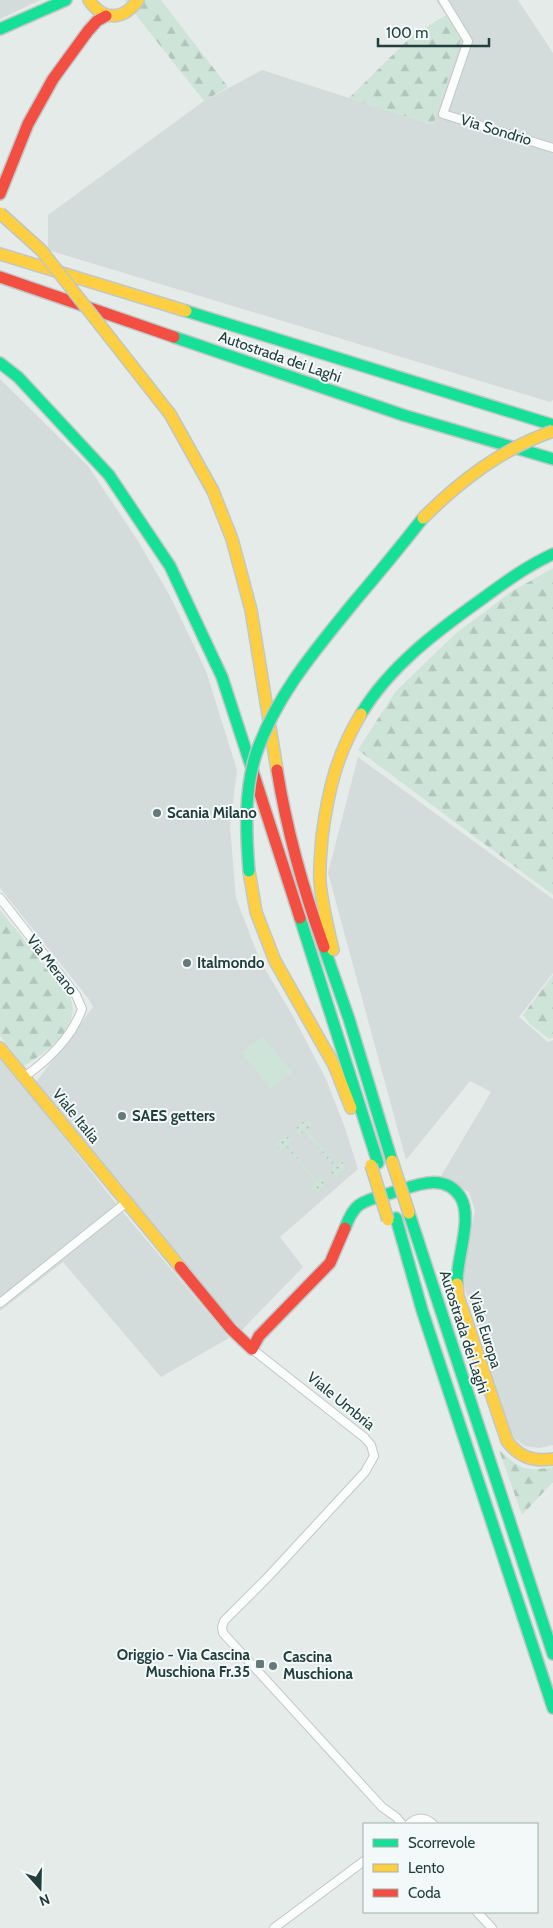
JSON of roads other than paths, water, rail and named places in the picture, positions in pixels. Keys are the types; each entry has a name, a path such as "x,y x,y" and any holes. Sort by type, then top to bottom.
{"main road":[{"path":"0,29 66,0"},
{"path":"90,2 106,16 113,17 126,14 138,0"},
{"path":"88,30 90,2"},
{"path":"0,194 28,124 53,79 88,30 96,21 106,16"},
{"path":"0,213 41,250 170,414 213,491 232,539 250,610 282,800 292,847 307,899 349,1019"},
{"name":"Autostrada dei Laghi","path":"0,254 429,385 553,425"},
{"name":"Autostrada dei Laghi","path":"0,278 403,415 553,459"},
{"path":"0,363 18,377 109,475 170,566 222,677 296,904 374,1164 553,1708"},
{"path":"374,1164 334,1065 275,961 256,912 249,871 246,834 246,811 256,756 273,714 297,674 423,518 463,480 493,458 517,445 553,431"},
{"path":"349,1019 346,994 326,920 320,882 323,818 332,774 341,752 351,730 371,697 392,672 418,647 500,586 553,554"},
{"name":"Autostrada dei Laghi","path":"349,1019 392,1161 553,1654"},
{"name":"Viale Italia","path":"0,1048 127,1203"},
{"name":"Viale Europa","path":"252,1349 259,1336 330,1263 337,1252 350,1216 358,1206 420,1183 439,1181 450,1185 463,1200 466,1211 457,1281 458,1296 503,1434 509,1446 516,1452 537,1461 553,1459"},
{"name":"Viale Umbria","path":"127,1203 231,1329 252,1349"}],"street":[{"name":"Via Sondrio","path":"443,0 468,41 443,114 553,148"},
{"name":"Via Merano","path":"0,898 76,995 82,1009 78,1020 51,1056 24,1077"},
{"path":"0,1303 127,1203"},
{"name":"Viale Umbria","path":"252,1349 365,1438 371,1445 374,1456 365,1472 267,1578 229,1615 224,1621 223,1633 382,1807 396,1818"},
{"path":"396,1818 411,1822 423,1819 430,1823"},
{"path":"396,1818 401,1823"},
{"path":"274,1928 363,1862"},
{"path":"479,1913 492,1928"}],"place":[{"name":"Scania Milano","path":"157,813"},
{"name":"Italmondo","path":"187,963"},
{"name":"SAES getters","path":"122,1116"},
{"name":"Origgio - Via Cascina Muschiona Fr.35","path":"260,1664"},
{"name":"Cascina Muschiona","path":"273,1666"}]}
